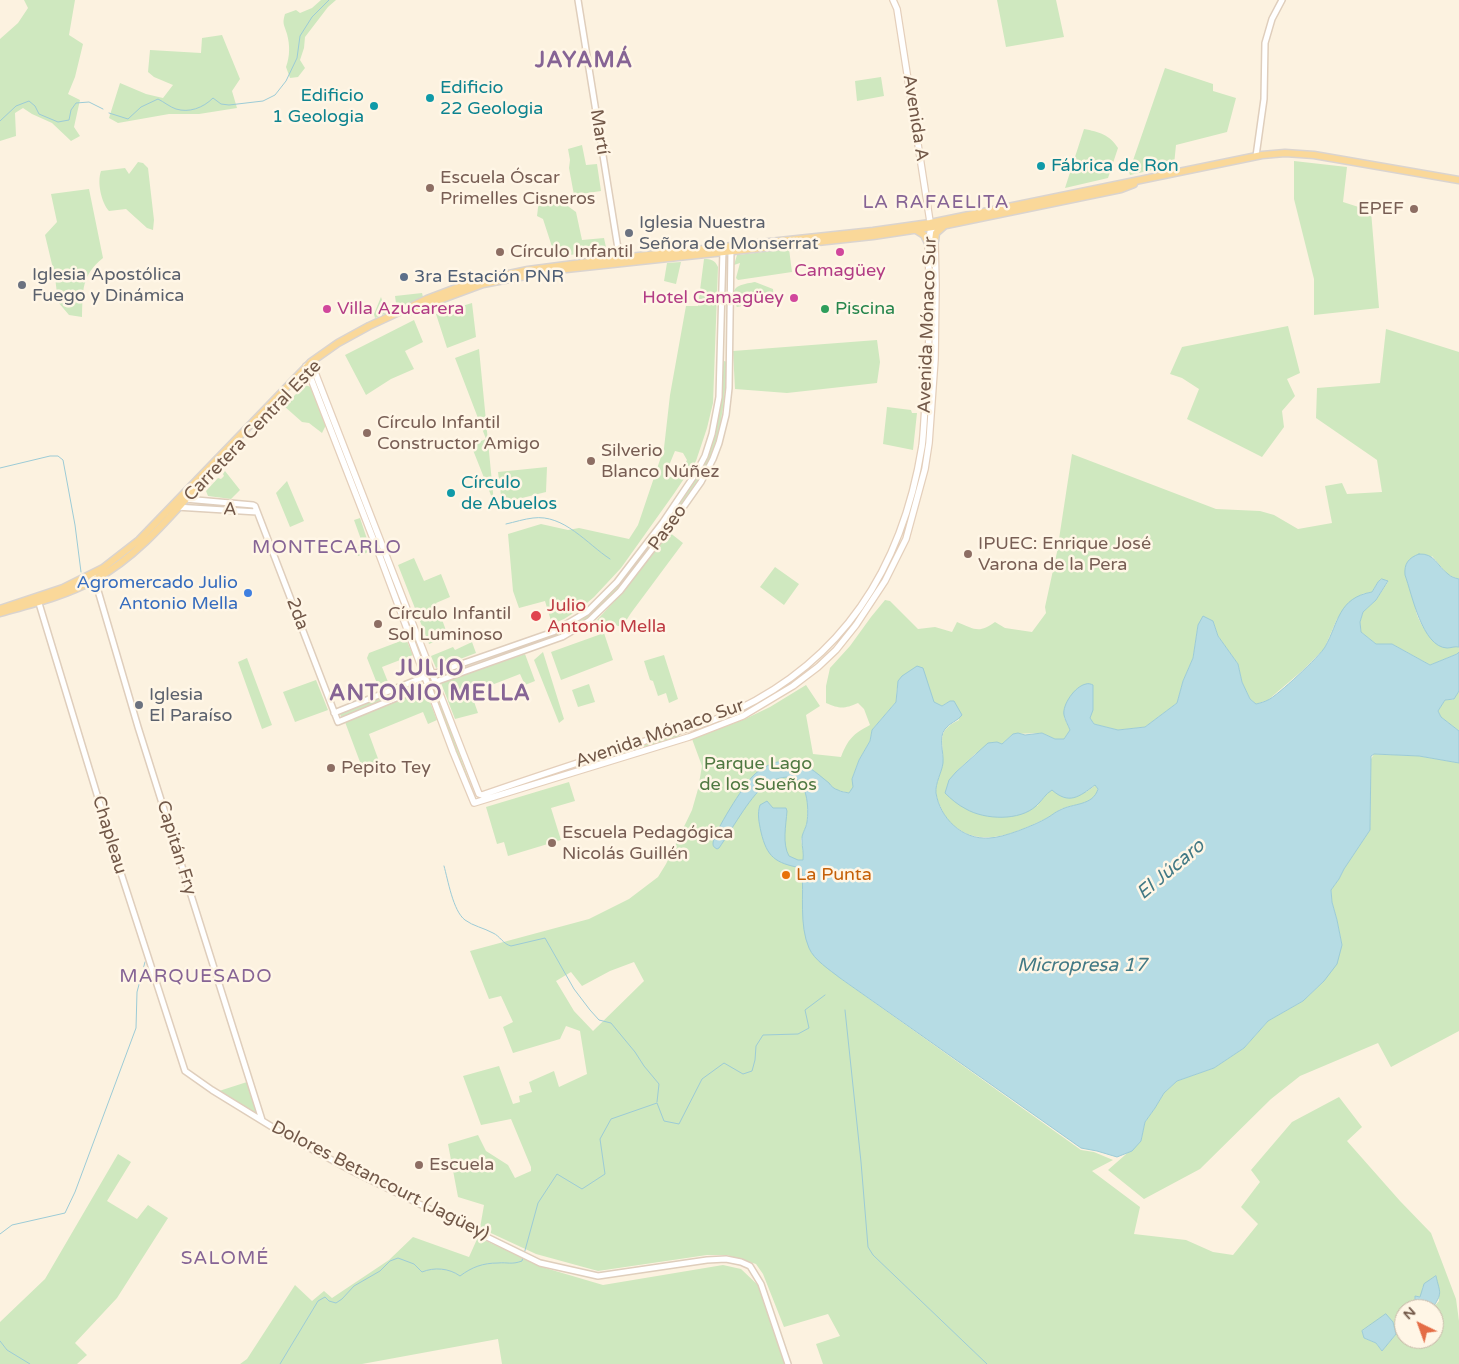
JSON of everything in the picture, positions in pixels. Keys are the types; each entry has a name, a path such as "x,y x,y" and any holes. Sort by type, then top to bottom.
{"main road":[{"name":"Avenida A","path":"893,0 897,9 931,225"},
{"name":"Avenida A","path":"897,9 899,0"},
{"name":"Carretera Central Este","path":"731,249 874,236 916,230 1122,182 1144,180 1256,156 1285,153 1314,154 1459,180"},
{"name":"Carretera Central Este","path":"0,609 65,593 94,577 138,548 310,366 370,330 420,307 459,292 483,284 522,276 620,261 863,232 946,225 1121,189 1144,180"},
{"name":"Avenida Mónaco Sur","path":"931,225 936,285 932,338"},
{"path":"916,230 932,242 936,233 946,225"},
{"name":"Avenida Mónaco Sur","path":"427,685 473,802 479,803 689,737 743,716 793,686 818,667 836,650 865,613 885,581 906,539 925,470 929,443 932,359 929,281 932,242"},
{"path":"929,281 936,285"},
{"name":"Avenida Mónaco Sur","path":"435,682 479,794 482,795 686,729 740,708 788,681 831,644 865,602 881,574 899,535 914,484 922,444 932,359"},
{"path":"310,366 435,682"},
{"path":"310,366 427,685"},
{"name":"Carretera Central Este","path":"0,613 38,599"},
{"path":"740,708 743,716"}],"street":[{"name":"Martí","path":"578,0 620,261"},
{"path":"1256,156 1264,99 1265,43 1272,19 1282,0"},
{"name":"Paseo","path":"338,722 427,685 562,637 589,621 620,591 701,482 713,459 726,415 731,354 731,249"},
{"name":"Paseo","path":"334,713 432,674 553,632 586,612 617,582 679,498 705,456 712,434 719,397 723,250"},
{"path":"721,355 731,354"},
{"name":"A","path":"183,499 253,505 256,509"},
{"name":"A","path":"175,507 256,509"},
{"name":"2da","path":"256,509 338,722"},
{"name":"Capitán Fry","path":"94,577 138,727 262,1120"},
{"name":"Chapleau","path":"38,599 119,867 185,1071"},
{"name":"Dolores Betancourt (Jagüey)","path":"185,1071 212,1090 262,1120 354,1172 540,1263 598,1276 707,1260 726,1259 750,1266 761,1284 788,1364"}],"green space":[{"path":"24,0 75,0 69,35 83,44 75,77 68,94 80,100 74,127 80,136 71,141 52,123 23,108 15,113 16,136 0,141 0,39 18,23 28,8"},
{"path":"321,0 336,0 328,7 305,37 300,60 305,68 298,77 290,78 286,67 289,46 284,24 285,14 296,10 300,13 312,8"},
{"path":"997,0 1056,0 1064,37 1006,47"},
{"path":"222,35 240,79 232,91 237,108 199,114 169,114 118,123 109,118 120,83 146,94 163,98 173,85 154,77 148,72 150,50 201,53 202,38"},
{"path":"1165,68 1213,84 1213,91 1236,98 1227,132 1176,145 1174,165 1130,175 1129,172"},
{"path":"881,77 884,96 857,101 855,81"},
{"path":"1084,129 1103,134 1118,148 1108,178 1065,188"},
{"path":"582,145 586,165 597,164 601,191 574,195 568,149"},
{"path":"1294,161 1347,167 1343,202 1371,211 1379,308 1314,315 1314,279 1294,199"},
{"path":"138,162 143,163 148,168 154,220 153,230 147,228 126,209 109,211 100,192 99,181 101,171 125,168 129,174"},
{"path":"89,189 103,258 87,277 83,291 82,317 69,315 58,302 55,277 45,235 57,222 51,194"},
{"path":"563,196 565,204 576,212 582,240 604,238 607,252 555,256 543,219 537,216 539,200"},
{"path":"789,249 792,272 738,280 736,278 740,263 734,265 737,255"},
{"path":"704,259 711,260 718,267 713,403 696,461 621,568 580,609 552,624 545,601 519,608 513,591 508,534 541,524 568,530 579,528 629,539 638,525 664,448 670,395 686,306 698,306","holes":["675,451 683,453 687,460 676,479 665,475"]},
{"path":"681,262 676,284 664,281 667,263"},
{"path":"755,282 773,289 774,299 737,307 733,299 735,289 741,285"},
{"path":"422,293 423,297 375,318 374,314 381,297 385,309 396,303 395,296"},
{"path":"472,303 476,337 447,348 436,314"},
{"path":"414,320 423,342 405,351 414,369 391,379 366,395 345,355"},
{"path":"1288,326 1300,373 1287,379 1295,396 1282,411 1284,427 1262,457 1187,419 1199,389 1182,378 1170,374 1182,347"},
{"name":"Parque Lago de los Sueños","path":"1386,329 1459,352 1459,579 1448,575 1432,556 1416,595 1415,606 1419,620 1428,634 1444,647 1459,647 1459,652 1430,665 1392,644 1376,644 1361,632 1360,622 1363,612 1376,600 1388,582 1382,579 1372,592 1362,594 1337,619 1324,649 1303,670 1268,700 1256,704 1250,699 1242,682 1238,664 1218,636 1213,621 1198,625 1193,658 1183,681 1177,703 1145,727 1118,730 1094,724 1090,718 1093,685 1064,717 1070,730 1064,739 1055,739 1042,733 1013,734 1002,744 993,742 975,754 956,772 1037,806 1052,789 1086,792 1096,785 1097,793 1090,800 1061,809 1021,830 996,837 972,835 961,831 950,822 937,798 936,788 943,757 943,734 951,724 959,720 950,701 942,706 897,688 896,702 872,730 870,741 859,760 852,779 854,787 849,793 836,790 808,801 807,823 801,840 804,857 802,870 804,928 840,978 1081,1150 1094,1152 1113,1160 1092,1171 1140,1207 1134,1234 1186,1240 1213,1252 1233,1255 1258,1224 1241,1207 1260,1182 1251,1170 1292,1122 1339,1097 1362,1127 1347,1141 1431,1233 1456,1299 1459,1321 1459,1364 823,1364 816,1344 840,1336 828,1314 784,1327 763,1274 756,1264 727,1255 707,1255 598,1271 536,1254 480,1228 484,1205 458,1197 448,1144 478,1135 486,1151 508,1165 515,1178 531,1171 531,1167 511,1119 481,1125 463,1076 499,1066 513,1104 520,1102 519,1096 532,1092 529,1082 554,1071 559,1087 587,1074 580,1031 566,1026 560,1039 513,1053 503,1027 513,1022 501,996 489,999 470,951 589,919 629,899 658,877 692,810 698,789 702,766 692,739 745,719 770,707 806,685 820,706 806,715 813,754 841,757 852,738 859,731 870,725 864,709 858,703 842,708 826,703 826,686 830,668 850,646 885,600 890,601 918,629 935,627 952,632 957,622 968,627 980,629 995,622 1005,628 1032,632 1046,613 1045,607 1057,552 1072,454 1216,509 1260,511 1274,515 1298,529 1332,523 1325,486 1342,483 1347,494 1382,492 1377,460 1316,418 1317,388 1380,383","holes":["634,962 644,981 593,1031 574,1011 556,981 571,972 582,986 610,971"]},
{"path":"877,340 880,362 877,383 787,393 735,389 733,351"},
{"path":"479,349 494,503 471,445 486,439 455,358"},
{"path":"724,361 727,362 724,398 721,422 714,446 707,466 689,496 673,517 671,517 671,514 701,467 712,442 719,414"},
{"path":"305,385 311,387 326,425 322,433 309,423 302,422 284,406"},
{"path":"887,407 911,410 912,413 917,413 913,450 883,444"},
{"path":"547,467 546,492 502,503 498,472"},
{"path":"225,471 240,490 231,499 208,496 206,491 218,478 221,479 224,476"},
{"path":"287,481 304,521 290,527 276,493"},
{"path":"360,518 371,551 358,556 355,548 363,545 354,520"},
{"path":"660,529 662,531 636,567 606,602 589,618 551,641 529,646 530,643 566,629 594,609 618,585"},
{"path":"669,532 683,543 622,627 597,620 619,596"},
{"path":"414,558 424,581 441,574 450,597 436,603 448,636 429,644 398,565"},
{"path":"775,567 799,584 784,605 760,587"},
{"path":"604,633 613,660 561,680 551,652"},
{"path":"406,639 413,655 382,667 390,687 380,691 367,658 369,653"},
{"path":"472,642 476,653 436,668 431,656 453,647 455,650"},
{"path":"543,652 564,719 559,723 534,660"},
{"path":"525,654 535,681 525,685 520,674 471,693 478,713 455,719 441,683"},
{"path":"664,655 678,699 669,703 666,693 658,696 644,661"},
{"path":"247,658 272,725 262,729 238,662"},
{"path":"316,680 328,710 295,722 283,692"},
{"path":"418,682 418,686 342,717 340,715 341,713"},
{"path":"589,684 595,702 578,707 572,690"},
{"path":"432,686 434,686 473,791 471,791"},
{"path":"425,689 437,720 428,724 423,712 369,734 380,764 363,770 345,722"},
{"path":"1459,691 1459,731 1441,717 1438,711 1445,700 1453,700"},
{"path":"678,734 680,736 593,762"},
{"path":"1374,754 1419,756 1459,763 1459,1031 1391,1067 1378,1043 1300,1076 1271,1099 1200,1169 1144,1199 1108,1170 1141,1141 1145,1122 1164,1093 1177,1081 1214,1068 1244,1048 1268,1021 1303,1001 1324,981 1342,945 1331,890 1370,830 1371,759"},
{"path":"569,782 575,801 551,808 561,840 508,856 504,842 497,844 486,807"},
{"path":"247,1082 258,1115 219,1091"},
{"path":"118,1154 131,1162 107,1201 137,1219 148,1205 168,1218 117,1298 75,1343 87,1355 77,1364 0,1364 0,1322 45,1279"},
{"path":"413,1237 469,1257 478,1237 542,1267 603,1285 723,1265 741,1269 761,1288 785,1364 502,1364 498,1339 362,1364 240,1364 247,1359 295,1285 312,1301 324,1291 332,1298 389,1260"}],"water":[{"path":"1419,554 1429,556 1449,575 1459,579 1459,647 1447,648 1438,645 1431,639 1419,618 1405,571 1406,565 1412,557"},
{"name":"Micropresa 17","path":"1382,579 1388,581 1376,600 1363,612 1360,622 1361,632 1376,644 1392,644 1430,665 1459,652 1459,691 1454,699 1445,700 1438,711 1441,717 1459,731 1459,763 1419,756 1374,754 1371,756 1370,830 1331,890 1342,945 1337,964 1324,981 1303,1001 1268,1021 1244,1048 1214,1068 1177,1081 1164,1093 1145,1122 1141,1141 1132,1151 1117,1157 1081,1148 840,978 815,957 809,948 804,930 802,870 801,868 778,861 769,853 763,841 759,818 760,805 767,801 773,808 786,808 785,840 787,851 789,856 803,860 802,838 807,822 808,810 804,788 795,779 789,777 779,778 764,786 746,806 719,848 717,849 713,846 718,829 748,782 763,768 772,764 781,761 799,763 814,771 835,789 849,793 853,787 852,779 859,760 870,741 872,730 896,702 898,681 917,666 923,668 934,702 942,706 950,701 954,701 962,715 947,727 942,737 943,763 936,793 942,811 954,826 970,835 979,838 989,838 1010,834 1042,821 1060,810 1087,801 1092,798 1098,789 1095,785 1074,798 1058,795 1052,790 1029,811 1012,816 992,817 974,813 960,806 945,793 949,780 988,743 997,742 1002,744 1013,734 1018,733 1025,735 1042,733 1055,739 1064,739 1070,730 1064,715 1067,701 1078,688 1088,684 1093,685 1093,710 1090,718 1094,724 1118,730 1145,727 1177,703 1183,681 1193,658 1198,625 1203,616 1213,621 1218,636 1238,664 1242,682 1250,699 1256,704 1266,701 1289,684 1321,652 1346,605 1361,595 1372,592"},
{"path":"1436,1276 1439,1290 1438,1299 1415,1299 1415,1296 1420,1297 1424,1284"},
{"path":"1386,1314 1393,1322 1394,1336 1382,1351 1376,1343 1364,1338 1362,1331"}],"waterway":[{"path":"109,113 128,119 141,107 158,99 174,108 191,110 205,105 213,98 221,104 229,105 263,101 275,95 286,81 297,58 300,36 312,17 329,0"},
{"path":"0,121 16,106 29,101 35,106 39,114 58,122 69,120 71,110 76,103 89,102 103,109"},
{"path":"0,468 50,456 58,456 63,460 75,525 81,572"},
{"path":"506,524 533,518 555,521 574,531 610,559"},
{"path":"444,866 454,903 465,920 490,931 511,946 545,938 574,989 590,1010 599,1020 611,1023 659,1084 657,1102"},
{"path":"0,1234 12,1225 65,1213 75,1192 136,1028 137,992 145,962"},
{"path":"524,1254 538,1203 557,1174 582,1189 605,1174 600,1139 611,1119 657,1103 664,1121 679,1124 702,1079 724,1063 743,1074 752,1071 756,1046 763,1035 798,1034 809,1028 805,1010 825,995"},
{"path":"845,1010 868,1247 873,1255 987,1364"},
{"path":"280,1364 318,1301 325,1297 329,1301 336,1303 354,1286 380,1271 390,1261 398,1258 414,1264 422,1272 431,1269 441,1269 451,1271 460,1276 478,1266 493,1263 515,1263 522,1261 523,1257"},
{"path":"0,1341 7,1350 30,1364"}],"place":[{"name":"Edificio 22 Geologia","path":"430,98"},
{"name":"Edificio 1 Geologia","path":"374,106"},
{"name":"Fábrica de Ron","path":"1041,166"},
{"name":"Escuela Óscar Primelles Cisneros","path":"430,188"},
{"name":"EPEF","path":"1414,209"},
{"name":"Iglesia Nuestra Señora de Monserrat","path":"629,233"},
{"name":"Círculo Infantil","path":"500,252"},
{"name":"Camagüey","path":"840,252"},
{"name":"3ra Estación PNR","path":"404,277"},
{"name":"Iglesia Apostólica Fuego y Dinámica","path":"22,285"},
{"name":"Hotel Camagüey","path":"794,298"},
{"name":"Villa Azucarera","path":"327,309"},
{"name":"Piscina","path":"825,309"},
{"name":"Círculo Infantil Constructor Amigo","path":"367,433"},
{"name":"Silverio Blanco Núñez","path":"591,461"},
{"name":"Círculo de Abuelos","path":"451,493"},
{"name":"IPUEC: Enrique José Varona de la Pera","path":"968,554"},
{"name":"Agromercado Julio Antonio Mella","path":"248,593"},
{"name":"Julio Antonio Mella","path":"536,616"},
{"name":"Círculo Infantil Sol Luminoso","path":"378,624"},
{"name":"Iglesia El Paraíso","path":"139,705"},
{"name":"Pepito Tey","path":"331,768"},
{"name":"Escuela Pedagógica Nicolás Guillén","path":"552,843"},
{"name":"La Punta","path":"786,875"},
{"name":"Escuela","path":"419,1165"}],"district":[{"name":"JAYAMÁ","path":"584,61"},
{"name":"LA RAFAELITA","path":"936,203"},
{"name":"MONTECARLO","path":"327,548"},
{"name":"JULIO ANTONIO MELLA","path":"430,682"},
{"name":"MARQUESADO","path":"196,977"},
{"name":"SALOMÉ","path":"225,1259"}],"water label":[{"name":"El Júcaro","path":"1171,870"}]}
